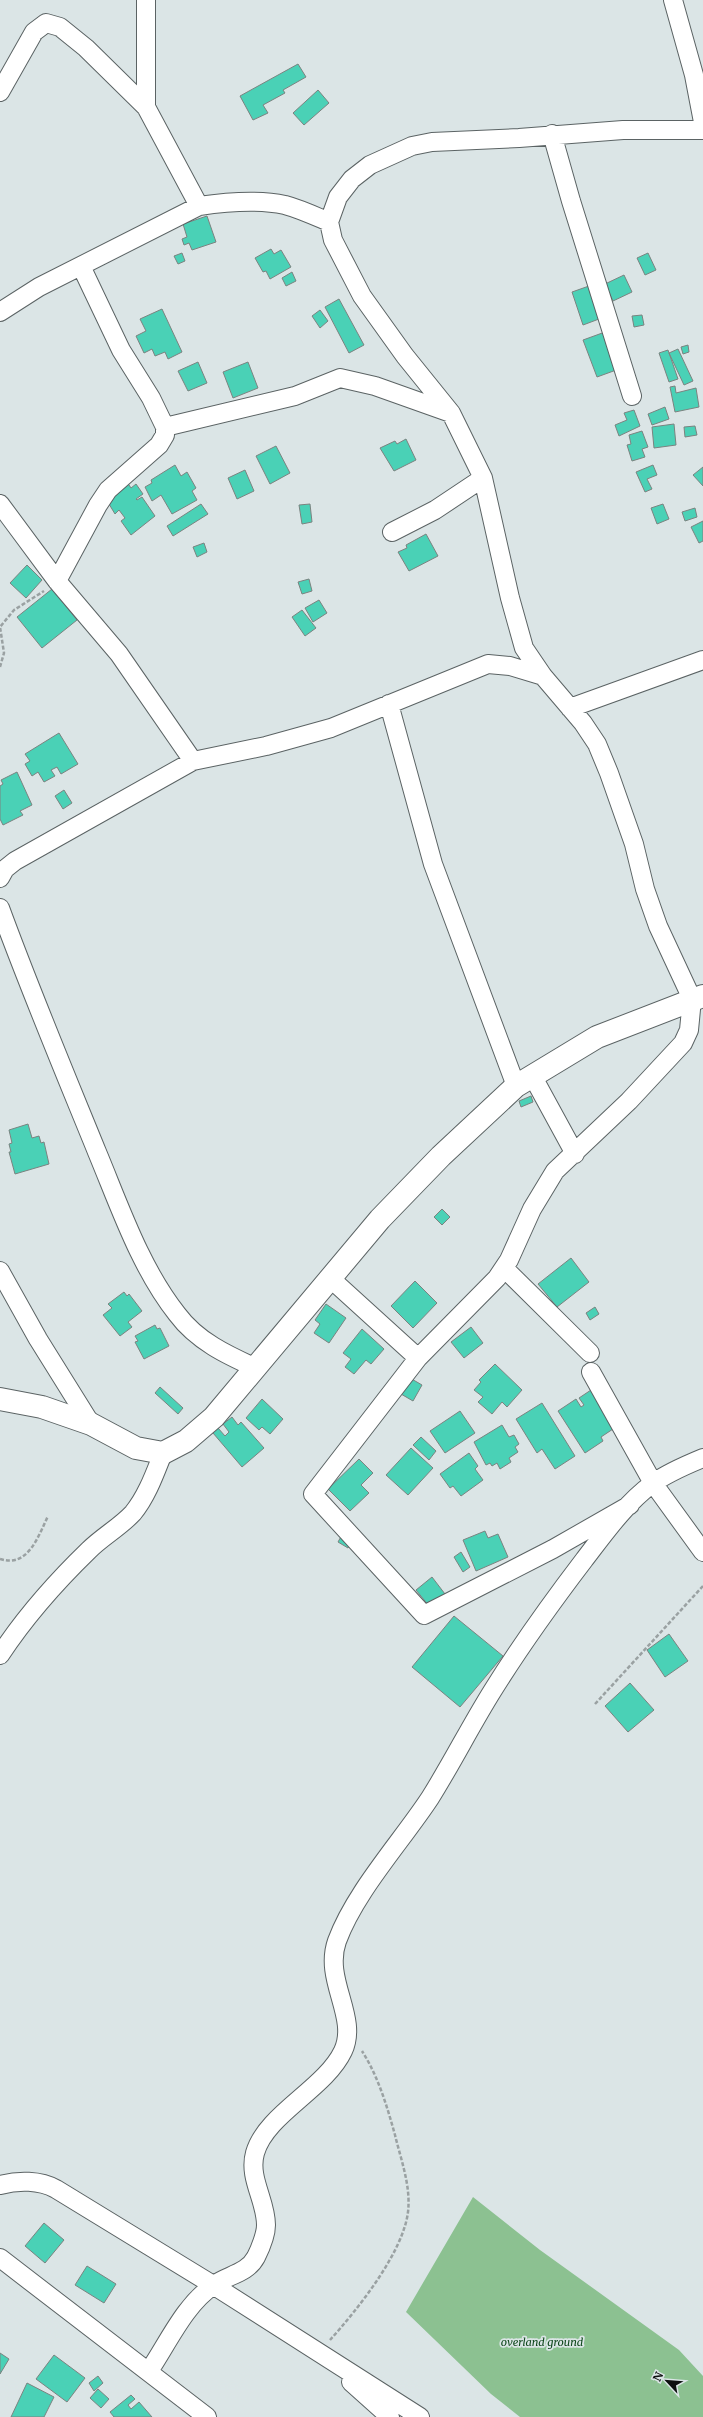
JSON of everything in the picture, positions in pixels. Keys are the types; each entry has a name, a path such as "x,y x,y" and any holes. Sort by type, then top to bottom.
{"street":[{"path":"146,0 146,107"},
{"path":"673,0 694,75 703,122"},
{"path":"0,92 34,32 46,23 60,27 86,48 146,107 199,206"},
{"path":"630,1505 553,1549 424,1615 313,1494 418,1358 497,1278 504,1268 541,1192 555,1171 575,1154 590,1136 629,1101 683,1043 689,1030 698,997 658,926 609,773 596,744 570,708 543,676 524,648 510,598 483,478 451,413 405,356 362,296 333,240 329,222 338,197 352,179 370,165 412,146 432,142 519,138 552,134 623,130 703,130"},
{"path":"552,134 571,201 632,396"},
{"path":"2,305 199,206 220,203 266,203 285,205 329,222"},
{"path":"58,582 98,505 108,490 159,445 165,435 165,427 151,398 121,350 81,266"},
{"path":"165,427 294,396 340,378 375,386 451,413"},
{"path":"392,532 435,510 483,478"},
{"path":"0,504 58,582 119,654 193,760"},
{"path":"570,708 703,660"},
{"path":"0,878 5,869 15,861 193,760 266,746 331,728 488,664 510,666 543,676"},
{"path":"388,704 433,864 525,1082 575,1154"},
{"path":"0,908 129,1228 157,1285 178,1315 199,1337 226,1354 256,1368"},
{"path":"0,1399 42,1407 91,1424 136,1448 163,1453 186,1441 214,1418 380,1219 441,1156 525,1082 597,1037 698,997"},
{"path":"504,1268 590,1354"},
{"path":"0,1271 38,1339 91,1424"},
{"path":"330,1278 418,1358"},
{"path":"591,1372 653,1483 703,1552"},
{"path":"0,1655 17,1629 66,1573 89,1550 132,1513 147,1491 163,1453"},
{"path":"149,2371 191,2307 214,2285 245,2269 255,2260 266,2228 264,2206 253,2174 254,2156 261,2138 336,2062 343,2051 348,2031 333,1970 335,1949 345,1924 362,1895 429,1798 493,1690 555,1599 630,1505 653,1483 703,1458"},
{"path":"0,2185 10,2182 49,2185 214,2285 420,2417"},
{"path":"0,2258 149,2371 200,2415"},
{"path":"320,2353 390,2417"}],"path":[{"path":"0,666 4,653 0,627 14,610 58,582"},
{"path":"0,1559 13,1561 21,1559 39,1534 48,1516"},
{"path":"595,1704 703,1586"},
{"path":"320,2353 356,2312 392,2254 405,2230 408,2211 408,2183 388,2110 375,2076 348,2031"}],"green space":[{"name":"overland ground","path":"473,2197 540,2250 679,2350 703,2376 703,2417 520,2417 491,2394 406,2312"}],"building":[{"path":"298,64 306,77 283,90 285,93 263,105 268,113 253,120 240,96"},
{"path":"318,90 329,103 304,125 293,113"},
{"path":"207,216 216,242 192,250 189,243 184,245 182,239 187,237 183,224"},
{"path":"271,249 274,254 281,250 291,267 270,279 266,271 263,272 255,258"},
{"path":"182,253 185,261 178,264 174,256"},
{"path":"648,253 656,270 645,275 637,258"},
{"path":"292,272 296,281 286,286 282,278"},
{"path":"624,275 632,292 613,301 605,284"},
{"path":"589,286 599,319 583,325 572,292"},
{"path":"339,299 364,345 349,353 325,307"},
{"path":"162,309 182,352 168,359 165,352 155,356 152,349 144,353 136,336 146,331 140,319"},
{"path":"320,310 328,321 320,328 312,316"},
{"path":"642,315 644,325 634,327 632,316"},
{"path":"605,332 619,369 597,377 583,340"},
{"path":"688,345 689,352 683,354 681,347"},
{"path":"678,349 693,381 684,385 669,353"},
{"path":"668,350 678,379 669,382 659,353"},
{"path":"198,362 207,383 188,391 178,371"},
{"path":"248,362 258,388 233,398 223,372"},
{"path":"675,386 676,393 696,388 699,407 675,412 670,387"},
{"path":"665,407 669,419 652,425 648,414"},
{"path":"634,410 640,426 619,436 615,425 627,420 624,413"},
{"path":"674,424 676,445 654,448 652,427"},
{"path":"695,426 697,435 685,437 684,427"},
{"path":"642,431 648,447 642,449 645,457 632,461 627,445 631,444 629,435"},
{"path":"406,439 416,460 394,471 380,448 395,441 397,444"},
{"path":"276,446 290,473 270,484 256,456"},
{"path":"175,465 181,476 187,472 196,488 192,491 197,500 172,514 161,495 152,501 145,487 152,483 151,480"},
{"path":"653,465 657,475 647,479 652,489 645,492 636,472"},
{"path":"703,467 703,486 693,475"},
{"path":"245,470 254,491 237,499 228,478"},
{"path":"127,482 131,488 136,484 143,494 136,499 137,500 142,497 155,516 131,535 121,521 125,518 119,510 115,514 109,504 112,501 108,495"},
{"path":"201,504 208,514 173,536 167,526"},
{"path":"310,504 312,522 302,524 299,505"},
{"path":"663,504 669,519 657,524 651,508"},
{"path":"695,508 697,517 685,521 682,512"},
{"path":"703,521 703,541 699,543 691,527"},
{"path":"426,534 438,556 409,571 398,552 407,548 406,545"},
{"path":"204,543 207,552 197,557 193,547"},
{"path":"27,565 42,580 26,598 10,583"},
{"path":"309,579 312,591 302,594 298,582"},
{"path":"52,589 77,620 42,648 17,617"},
{"path":"319,600 327,613 313,622 305,608"},
{"path":"302,610 316,628 305,636 292,617"},
{"path":"59,733 78,764 61,774 57,767 51,770 55,776 44,782 38,772 32,776 25,764 30,761 25,754"},
{"path":"17,772 32,805 20,811 23,815 3,825 0,819 0,786 3,784 1,780"},
{"path":"64,790 72,803 63,809 55,796"},
{"path":"531,1096 533,1102 521,1107 519,1101"},
{"path":"28,1124 32,1138 39,1136 41,1143 44,1142 49,1164 15,1174 9,1152 11,1152 9,1144 12,1143 9,1130"},
{"path":"442,1209 450,1217 442,1225 434,1217"},
{"path":"571,1258 589,1282 557,1307 538,1284"},
{"path":"415,1281 437,1303 413,1328 391,1306"},
{"path":"124,1292 127,1296 129,1294 142,1311 128,1322 132,1327 120,1336 103,1315 112,1308 108,1304"},
{"path":"326,1304 346,1318 329,1343 314,1333 320,1324 315,1320"},
{"path":"595,1307 599,1314 590,1320 586,1313"},
{"path":"155,1325 157,1329 160,1328 169,1346 144,1359 135,1342 138,1341 135,1336"},
{"path":"471,1327 483,1343 464,1358 451,1342"},
{"path":"362,1329 384,1349 371,1364 366,1360 354,1374 345,1367 351,1359 343,1353"},
{"path":"495,1364 522,1390 507,1407 502,1402 492,1414 478,1402 483,1397 474,1390 481,1382 479,1380"},
{"path":"410,1378 422,1385 413,1401 401,1394"},
{"path":"160,1387 183,1408 178,1414 155,1393"},
{"path":"591,1390 619,1425 601,1437 603,1441 585,1453 558,1411 576,1399 581,1407 584,1405 579,1398"},
{"path":"262,1399 283,1419 270,1434 262,1427 259,1430 246,1418"},
{"path":"542,1403 575,1456 555,1469 542,1449 537,1453 516,1419"},
{"path":"460,1411 475,1433 445,1453 430,1431"},
{"path":"232,1417 238,1425 241,1422 264,1448 242,1467 213,1433 218,1428 225,1436 229,1432 223,1424"},
{"path":"502,1425 509,1437 514,1435 519,1444 515,1447 518,1452 509,1458 511,1462 500,1469 497,1463 492,1466 490,1463 486,1465 474,1442"},
{"path":"421,1437 436,1451 429,1460 413,1445"},
{"path":"411,1448 433,1468 408,1495 386,1475"},
{"path":"469,1453 478,1466 475,1469 483,1480 461,1496 453,1486 450,1488 440,1474"},
{"path":"359,1459 373,1473 361,1485 369,1493 350,1511 328,1489"},
{"path":"485,1531 488,1538 498,1534 508,1557 476,1571 463,1540"},
{"path":"343,1533 353,1539 348,1548 338,1542"},
{"path":"461,1552 470,1567 463,1572 454,1557"},
{"path":"432,1577 445,1594 429,1606 416,1590"},
{"path":"454,1616 503,1656 460,1707 412,1667"},
{"path":"669,1634 688,1661 665,1677 647,1650"},
{"path":"630,1683 654,1710 628,1732 605,1706"},
{"path":"44,2223 64,2240 45,2263 25,2246"},
{"path":"87,2266 116,2284 104,2303 75,2285"},
{"path":"0,2353 9,2359 0,2374"},
{"path":"54,2355 85,2378 67,2402 36,2379"},
{"path":"98,2376 103,2383 94,2391 89,2383"},
{"path":"27,2383 54,2397 44,2417 11,2417"},
{"path":"98,2389 109,2399 101,2408 90,2398"},
{"path":"131,2395 135,2399 128,2405 131,2409 139,2402 152,2417 114,2417 110,2412"}]}
